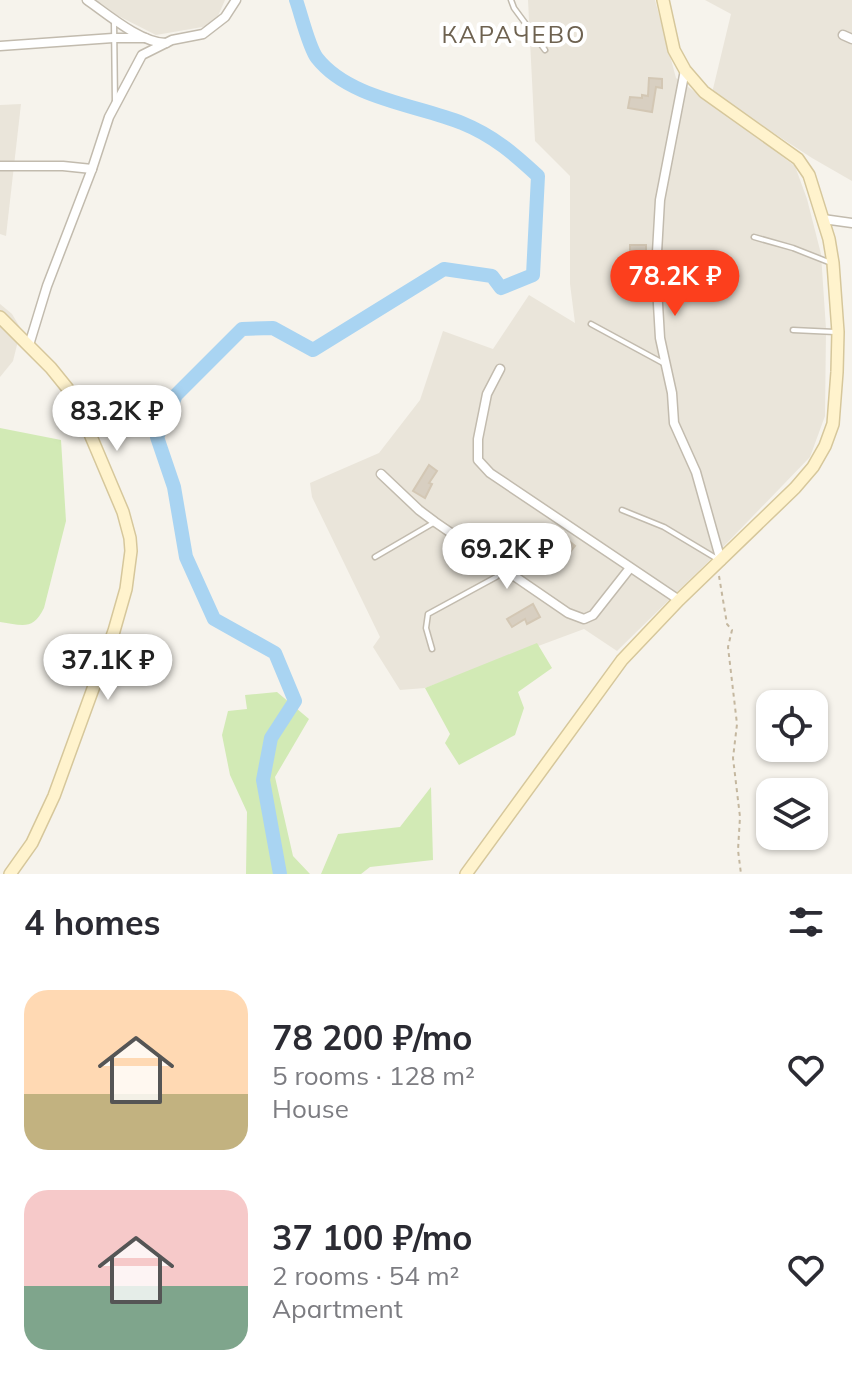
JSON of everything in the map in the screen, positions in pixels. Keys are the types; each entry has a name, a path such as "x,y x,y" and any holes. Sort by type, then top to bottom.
{"street":[{"path":"87,0 145,38 166,43"},
{"path":"29,345 47,286 109,117 142,55 172,40 203,34 225,17 236,0"},
{"path":"466,874 622,660 795,488 813,467 833,424 838,332 833,263 809,175 798,159 704,92 685,70 674,50 663,0"},
{"path":"0,46 145,38"},
{"path":"685,70 660,200 656,270 660,338 672,393 674,423 696,472 721,561"},
{"path":"0,166 92,169"},
{"path":"823,219 852,223"},
{"path":"0,317 68,389 123,512 130,538 126,589 111,642 54,796 32,843 10,874"},
{"path":"500,369 487,394 478,439 478,460 490,473 679,600"},
{"path":"381,474 435,522 568,613 584,619 593,615 630,568"}],"lane":[{"path":"511,0 545,50"},
{"path":"114,19 115,107"},
{"path":"754,237 833,263"},
{"path":"591,324 665,364"},
{"path":"793,330 838,332"},
{"path":"622,510 664,527 721,561"},
{"path":"375,557 435,522"},
{"path":"432,649 426,628 428,614 496,577 504,569"}],"path":[{"path":"721,561 719,577 727,624 732,630 728,647 737,724 733,758 740,817 738,850 741,874"}],"shaded area":[{"path":"87,0 225,0 214,25 156,35"},
{"path":"528,0 655,0 676,78 795,166 821,254 826,329 825,416 810,457 617,651 584,629 425,688 400,690 373,647 380,637 312,497 310,483 379,453 420,400 443,331 493,349 529,295 575,323 570,284 570,176 535,141"},
{"path":"705,0 852,0 852,181 712,93 731,14"},
{"path":"21,104 6,236 0,234 0,105"},
{"path":"0,304 12,314 21,329 13,361 0,377"}],"green space":[{"path":"0,428 61,440 66,521 44,608 36,620 26,625 0,622"},
{"path":"537,643 552,668 518,692 524,708 515,735 459,765 445,743 450,734 425,688"},
{"path":"277,692 309,719 275,777 293,856 310,874 246,874 247,812 230,775 222,735 228,711 247,709 245,695"},
{"path":"431,787 433,860 370,867 361,874 321,874 338,834 400,827"}],"building":[{"path":"649,78 662,79 662,88 656,87 652,112 628,108 630,97 648,96"},
{"path":"630,245 646,245 649,276 627,276"},
{"path":"429,465 437,471 429,483 432,484 425,498 413,491"},
{"path":"559,528 575,546 565,558 547,543"},
{"path":"533,604 540,617 527,624 525,619 512,627 507,619"}],"waterway":[{"path":"280,874 263,780 271,738 295,701 275,653 214,619 186,557 174,487 157,437 176,395 242,329 273,328 313,350 444,269 492,276 501,288 533,275 538,176 503,146 473,128 365,92 331,72 314,53 296,0"}],"district":[{"name":"КАРАЧЕВО","path":"514,35"}]}
